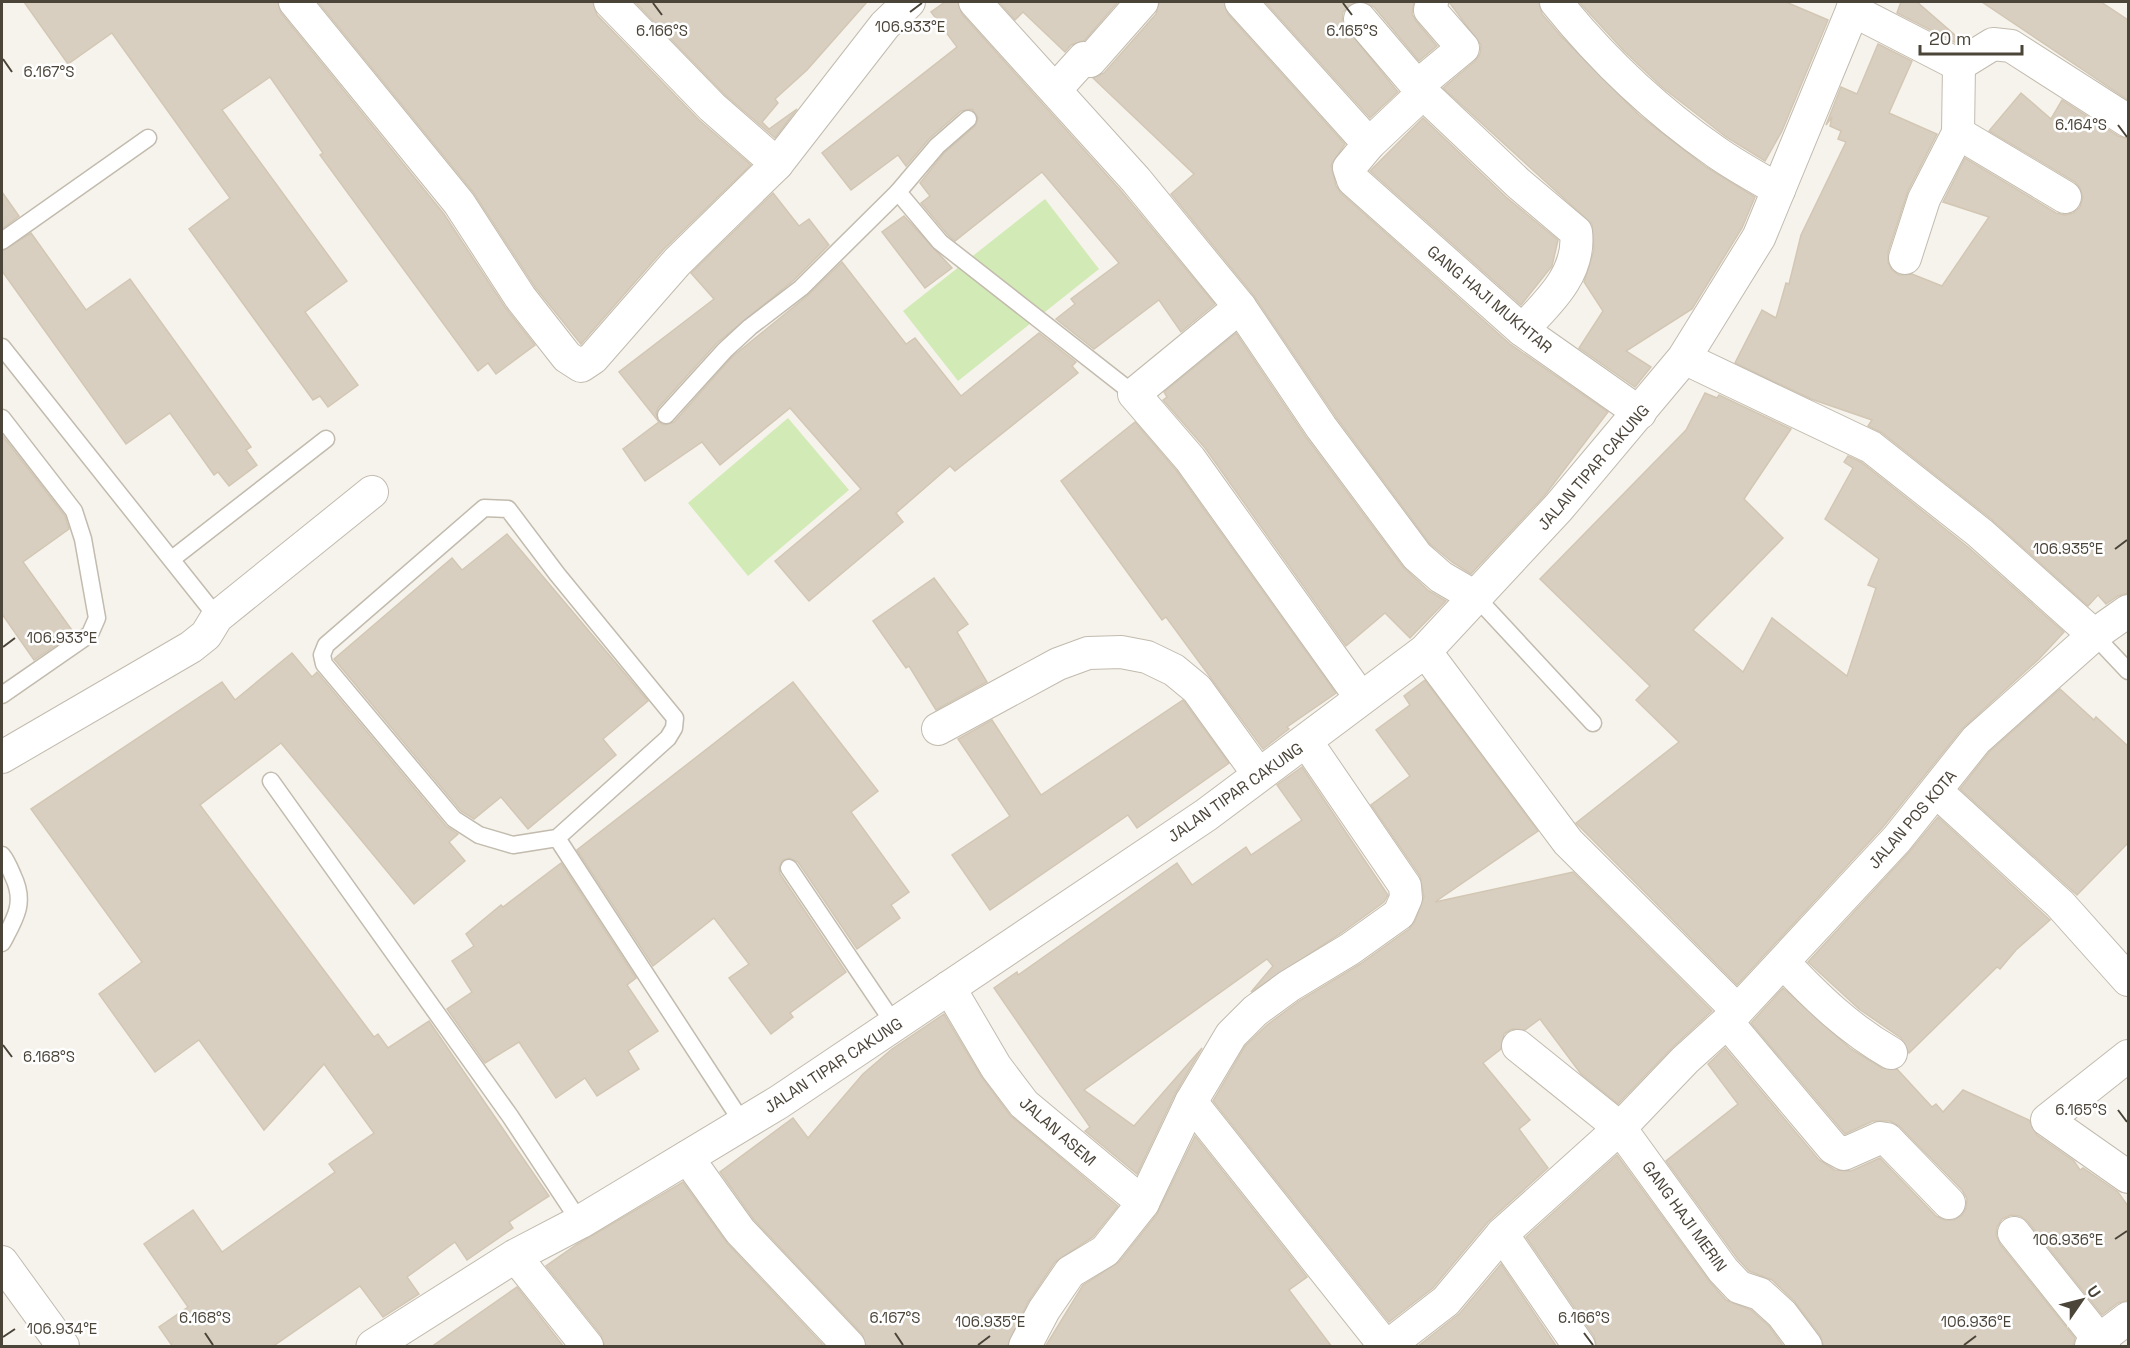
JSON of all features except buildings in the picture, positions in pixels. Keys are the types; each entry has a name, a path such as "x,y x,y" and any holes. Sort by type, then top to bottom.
{"street":[{"path":"294,2 459,203 520,297 567,357 581,366 593,358 678,262 777,164 885,25 909,2"},
{"path":"610,2 712,107 777,164"},
{"path":"975,2 1136,180 1240,307 1394,528 1417,556 1441,577 1477,598"},
{"path":"1055,90 1084,58 1090,61 1142,2"},
{"path":"1241,2 1369,144 1420,89 1463,48 1430,10 1432,2"},
{"path":"1556,2 1607,59 1658,106 1716,153 1779,190"},
{"path":"1854,6 1959,65"},
{"name":"JALAN TIPAR CAKUNG","path":"373,1347 515,1256 580,1222 742,1122 779,1102 1206,815 1425,651 1477,598 1640,413 1684,358 1759,237 1854,6"},
{"path":"1360,19 1420,89 1518,183 1576,232 1577,244 1567,276 1556,295 1522,330"},
{"path":"1959,65 1993,44 2011,46 2128,121"},
{"path":"1905,258 1924,199 1958,133 1959,65"},
{"path":"1958,133 2066,197"},
{"name":"GANG HAJI MUKHTAR","path":"1369,144 1349,168 1349,174 1353,180 1522,330 1640,413"},
{"path":"1240,307 1134,394 1190,459 1361,698"},
{"path":"1684,358 1870,447 1980,533 2094,635"},
{"path":"2,757 191,647 206,634 217,617 372,492"},
{"name":"JALAN POS KOTA","path":"1386,1347 1446,1301 1502,1234 1620,1128 1685,1060 1784,963 1937,792 1976,741 2094,635 2128,611"},
{"path":"1425,651 1568,842 1732,1016 1833,1148 1844,1154 1880,1137 1887,1139 1948,1203"},
{"path":"938,729 1058,664 1088,653 1121,652 1148,657 1174,670 1197,689 1259,775"},
{"path":"1025,1347 1044,1310 1070,1272 1105,1251 1143,1203 1191,1102 1231,1035 1255,1011 1312,970 1350,949 1399,914 1406,898 1405,886 1306,741"},
{"path":"1937,792 2060,904 2128,980"},
{"path":"1784,963 1823,1005 1864,1037 1891,1053"},
{"name":"JALAN ASEM","path":"949,987 996,1067 1024,1104 1143,1203"},
{"name":"GANG HAJI MERIN","path":"1518,1046 1620,1128 1723,1270 1739,1287 1760,1294 1782,1314 1806,1347"},
{"path":"2128,1056 2047,1120 2128,1177"},
{"path":"1191,1102 1386,1347"},
{"path":"687,1157 740,1231 849,1347"},
{"path":"2014,1233 2098,1344 2128,1318"},
{"path":"1502,1234 1579,1347"},
{"path":"515,1256 587,1347"},
{"path":"2,1262 63,1347"}],"lane":[{"path":"666,415 725,350 809,280 898,192 937,146 968,118"},
{"path":"2,242 148,138"},
{"path":"898,192 940,242 1134,394"},
{"path":"2,347 217,617"},
{"path":"2,418 74,511 83,539 97,618 90,634 2,695"},
{"path":"172,559 326,439"},
{"path":"484,508 508,509 557,574 675,718 674,728 668,738 557,838 513,845 479,835 454,819 324,664 322,655 326,645 484,508"},
{"path":"1477,598 1593,723"},
{"path":"2094,635 2128,671"},
{"path":"271,781 510,1116 580,1222"},
{"path":"557,838 742,1122"},
{"path":"2,855 19,888 21,901 18,913 2,943"},
{"path":"789,868 895,1025"}],"green space":[{"path":"1045,199 1099,269 958,381 903,311"},
{"path":"788,418 849,490 748,576 688,503"}]}
